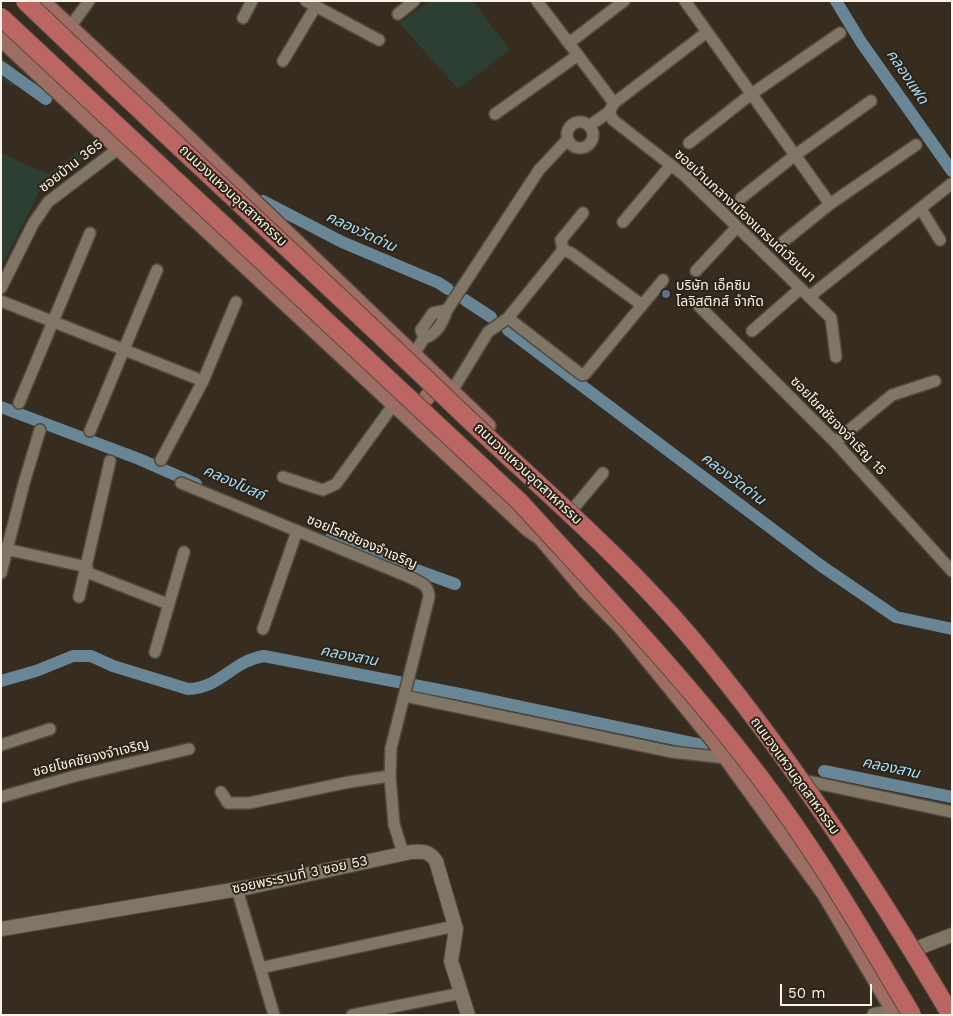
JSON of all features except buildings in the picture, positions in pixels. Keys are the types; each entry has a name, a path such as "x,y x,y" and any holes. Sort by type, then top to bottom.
{"main road":[{"name":"ถนนวงแหวนอุตสาหกรรม","path":"25,1 525,473 620,559 696,644 787,761 890,912 952,1015"},
{"name":"ถนนวงแหวนอุตสาหกรรม","path":"42,1 414,354 652,586 749,704 808,781 873,873 952,1008"},
{"name":"ถนนวงแหวนอุตสาหกรรม","path":"1,17 520,502 600,587 671,668 780,805 818,860 901,1014"},
{"path":"1,39 527,528 540,537 584,589 622,628 726,758 824,893 901,1014"},
{"path":"394,404 408,410 415,408 425,399 435,383 426,366"}],"street":[{"path":"70,27 89,1"},
{"path":"243,18 252,1"},
{"path":"398,14 414,1"},
{"name":"ซอยบ้านกลางเมืองแกรนด์เวียนนา","path":"537,1 578,55 612,108 613,120 671,165 831,318 836,356"},
{"path":"566,40 572,40 624,1"},
{"path":"685,1 750,95 830,204"},
{"path":"283,61 311,4 379,40"},
{"path":"589,126 707,32"},
{"path":"688,143 750,95 840,33"},
{"path":"495,114 578,55"},
{"path":"741,198 794,156 871,101"},
{"path":"414,354 424,338 421,330 433,313 447,310 539,170 568,139 568,131 573,124 581,122 589,126 592,137 589,144 577,147 568,139"},
{"path":"784,241 830,204 916,145"},
{"name":"ซอยบ้าน 365","path":"1,288 33,224 48,202 119,148"},
{"path":"623,222 671,165"},
{"path":"810,298 951,184"},
{"path":"921,209 940,240"},
{"path":"563,250 561,240 583,213"},
{"path":"696,271 737,227"},
{"path":"19,403 90,233"},
{"path":"563,250 571,252 642,305"},
{"path":"452,391 488,332 508,318 563,250"},
{"path":"90,431 157,270"},
{"path":"508,318 582,375 585,374 663,280"},
{"path":"752,331 800,288"},
{"path":"1,301 203,381"},
{"path":"161,460 203,381 236,302"},
{"name":"ซอยโชคชัยจงจำเริญ 15","path":"699,306 835,442 952,571"},
{"path":"835,442 892,395 907,392 934,381"},
{"path":"283,477 323,490 336,484 394,404"},
{"path":"1,573 4,548 40,430"},
{"path":"79,597 97,511 110,461"},
{"path":"572,510 603,473"},
{"name":"ซอยโรคชัยจงจำเจริญ","path":"181,483 409,577 424,584 429,590 430,597 391,748 390,776 394,824 403,854"},
{"path":"263,629 297,532"},
{"path":"4,548 86,569 168,604"},
{"path":"154,652 184,552"},
{"path":"408,686 672,752 726,758"},
{"path":"1,745 50,729"},
{"name":"ซอยโชคชัยจงจำเจริญ","path":"1,797 75,776 189,749"},
{"path":"221,792 228,803 250,803 390,776"},
{"path":"808,781 952,812"},
{"name":"ซอยพระรามที่ 3 ซอย 53","path":"1,929 237,889 424,851 432,854 436,861 455,926 451,961 468,1015"},
{"path":"237,889 274,1015"},
{"path":"260,968 455,926"},
{"path":"918,948 952,935"},
{"path":"352,1015 462,993"},
{"path":"874,1015 901,1014"}],"green space":[{"path":"429,1 473,1 510,50 458,89 399,23"},
{"path":"1,56 21,73 13,87 1,78"},
{"path":"92,141 101,150 58,174 42,186 1,268 1,153 48,174"}],"waterway":[{"name":"คลองแฟด","path":"836,1 861,42 952,171"},
{"name":"คลองวัดด่าน","path":"1,67 46,99"},
{"name":"คลองวัดด่าน","path":"263,201 342,242 439,283 448,289"},
{"name":"คลองวัดด่าน","path":"465,300 491,317"},
{"name":"คลองวัดด่าน","path":"508,330 820,565 896,617 952,629"},
{"name":"คลองโบสถ์","path":"1,407 139,459 196,484"},
{"name":"คลองโบสถ์","path":"330,539 455,584"},
{"name":"คลองสาน","path":"1,681 36,671 73,656 91,656 113,666 188,689 199,688 218,679 243,663 264,656 460,694 703,745"},
{"name":"คลองสาน","path":"824,771 952,797"}],"place":[{"name":"บริษัท เอ็คซิม โลจิสติกส์ จำกัด","path":"666,294"}]}
